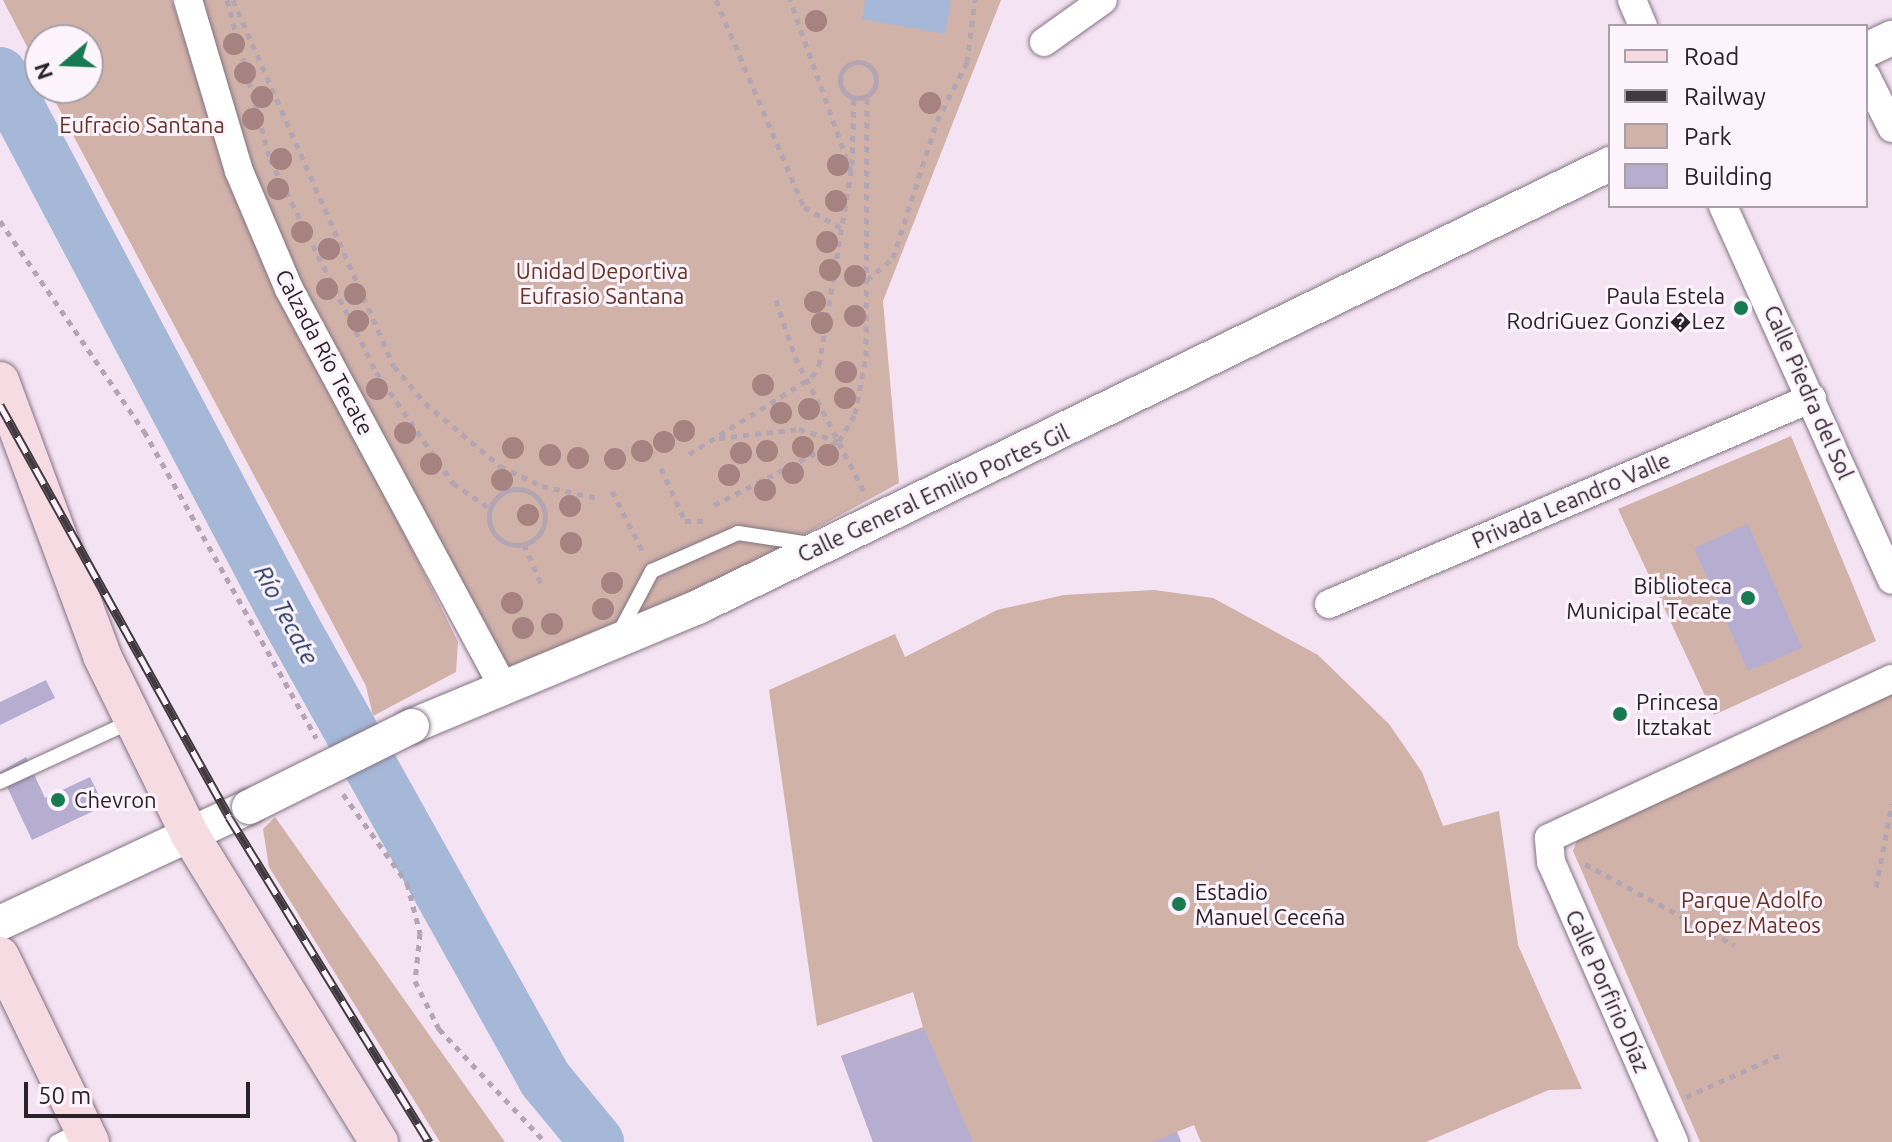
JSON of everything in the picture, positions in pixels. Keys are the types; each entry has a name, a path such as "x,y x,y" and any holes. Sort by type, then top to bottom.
{"main road":[{"path":"0,381 102,656 190,835 377,1134"},
{"path":"0,956 76,1138"}],"street":[{"name":"Calzada Río Tecate","path":"188,0 239,171 289,289 503,687"},
{"path":"1044,42 1103,0"},
{"path":"1632,0 1642,24"},
{"path":"1868,49 1892,38"},
{"path":"1868,80 1892,128"},
{"name":"Calle General Emilio Portes Gil","path":"0,923 249,807 412,726 615,640 823,546 1608,165"},
{"name":"Calle Piedra del Sol","path":"1724,208 1892,580"},
{"name":"Privada Leandro Valle","path":"1329,604 1812,398"},
{"name":"Calle Porfirio Díaz","path":"1674,1142 1551,862 1549,838 1892,679"}],"lane":[{"path":"615,640 652,571 730,535 823,546"},
{"path":"0,782 134,720"}],"path":[{"path":"227,0 270,159 376,372 453,483 489,508 496,536 524,544"},
{"path":"233,0 394,366 458,434 534,482 598,498"},
{"path":"716,0 804,207 843,229"},
{"path":"790,0 851,171"},
{"path":"866,281 893,258 943,105 967,62 975,0"},
{"path":"689,454 807,381 819,365 851,171 854,98 839,80 855,62 876,77 867,97 866,356 855,414 839,441 714,505"},
{"path":"854,98 867,97"},
{"path":"0,221 144,431 227,588 281,664 320,747"},
{"path":"776,300 807,381 868,500"},
{"path":"715,438 799,429 839,441"},
{"path":"661,468 685,521 721,520 730,535"},
{"path":"529,491 534,482"},
{"path":"489,508 501,493 529,491"},
{"path":"524,544 544,522 542,505 529,491"},
{"path":"612,491 652,571"},
{"path":"524,544 543,588"},
{"path":"340,788 407,883 420,933 415,981 439,1029 545,1142"},
{"path":"1876,887 1892,804"},
{"path":"1585,864 1734,945"},
{"path":"1686,1097 1780,1055"}],"green space":[{"name":"Eufracio Santana","path":"3,0 172,0 227,172 458,642 456,672 373,716 366,686 57,104 104,104 104,24 24,24 24,41"},
{"name":"Unidad Deportiva Eufrasio Santana","path":"188,0 1001,0 883,301 899,483 694,595 484,685 220,140"},
{"path":"1791,436 1876,641 1714,715 1618,509"},
{"name":"Estadio Manuel Ceceña","path":"1154,590 1213,598 1318,655 1389,724 1422,772 1443,826 1499,811 1518,945 1582,1089 1549,1090 1426,1142 1201,1142 1194,1125 1177,1132 1181,1142 873,1142 841,1056 923,1027 913,992 817,1026 769,690 895,634 905,657 997,610 1064,595"},
{"name":"Parque Adolfo Lopez Mateos","path":"1892,691 1892,1142 1700,1142 1573,851 1578,838"},
{"path":"275,817 505,1142 440,1142 269,867 263,829"}],"water":[{"path":"865,0 951,0 945,34 862,19"}],"building":[{"name":"Biblioteca Municipal Tecate","path":"1748,524 1802,648 1748,671 1694,548"},
{"path":"46,680 55,698 0,725 0,702"},
{"path":"26,757 45,798 90,777 104,806 32,840 0,772"},
{"path":"924,1028 973,1142 873,1142 841,1056"},
{"path":"1177,1132 1181,1142 1153,1142"}],"waterway":[{"name":"Río Tecate","path":"0,74 290,622 545,1079 597,1142"}],"railway":[{"path":"0,405 229,817 429,1142"}],"place":[{"name":"Paula Estela RodriGuez Gonzi�Lez","path":"1741,308"},
{"name":"Biblioteca Municipal Tecate","path":"1748,598"},
{"name":"Princesa Itztakat","path":"1620,714"},
{"name":"Chevron","path":"58,800"},
{"name":"Estadio Manuel Ceceña","path":"1179,904"}]}
